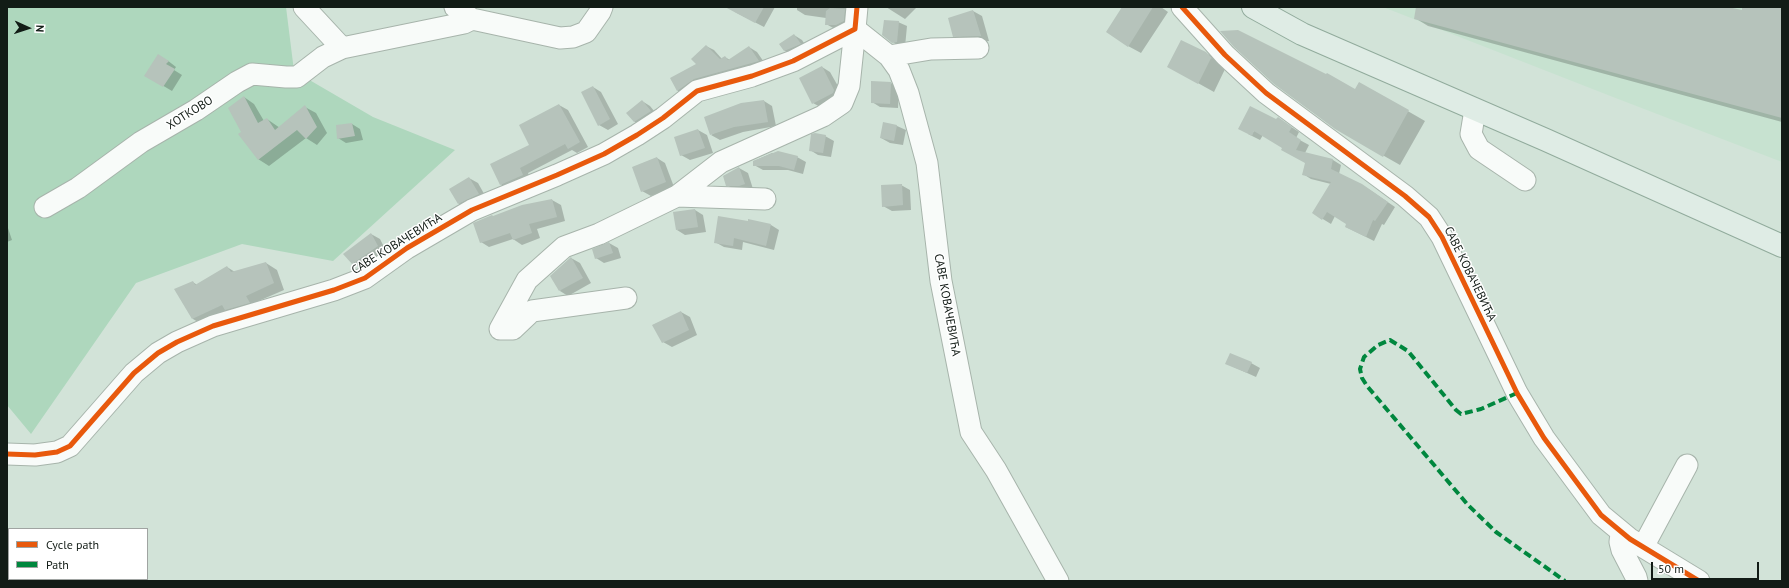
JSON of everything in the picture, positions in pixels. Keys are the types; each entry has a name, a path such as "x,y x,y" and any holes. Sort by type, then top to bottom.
{"main road":[{"path":"1253,7 1302,34 1782,246"}],"street":[{"path":"304,7 342,48"},
{"path":"455,7 472,19 560,38 573,37 586,32 602,7"},
{"path":"626,298 532,311 513,329 500,329 527,280 564,247 599,234 677,196 721,162 816,119 842,103 849,86 857,7"},
{"name":"САВЕ КОВАЧЕВИЋА","path":"1182,7 1225,54 1266,93 1405,196 1429,218 1442,237 1521,399 1544,438 1601,515 1621,533 1699,581"},
{"name":"ХОТКОВО","path":"45,207 78,188 141,142 196,110 237,82 252,74 297,77 323,57 342,48 464,23 472,19"},
{"name":"САВЕ КОВАЧЕВИЋА","path":"7,454 35,455 57,452 70,446 134,373 158,353 177,342 213,326 334,290 365,278 407,248 472,210 604,154 663,118 697,91 752,76 794,61 855,29 889,56 899,70 908,93 927,163 941,281 971,432 996,470 1058,581"},
{"path":"889,56 931,49 978,48"},
{"path":"1475,110 1471,134 1479,149 1524,180"},
{"path":"677,196 765,199"},
{"path":"1643,547 1687,465"},
{"path":"1621,533 1620,542 1622,550 1637,581"}],"shaded area":[{"path":"7,7 286,7 294,71 373,117 455,150 333,261 242,244 136,283 31,434 7,405"},
{"path":"1383,7 1782,7 1782,162 1613,97"}],"building":[{"path":"725,7 764,7 755,23"},
{"path":"1122,7 1153,7 1128,47 1106,32"},
{"path":"1416,7 1728,7 1742,10 1742,7 1782,7 1782,118 1414,19"},
{"path":"830,8 845,9 844,21 836,25 825,25 826,11"},
{"path":"973,10 981,36 953,37 948,18"},
{"path":"884,20 899,21 897,42 892,43 882,35"},
{"path":"1238,30 1326,74 1327,73 1355,89 1359,82 1409,110 1383,157 1335,129 1274,84 1234,47 1220,31"},
{"path":"794,34 801,44 784,51 779,44"},
{"path":"1181,40 1206,52 1213,59 1211,58 1198,84 1167,67"},
{"path":"706,45 720,59 725,56 728,60 749,46 759,61 694,79 677,91 670,78 696,64 691,59"},
{"path":"158,54 169,61 166,64 175,69 163,87 144,76"},
{"path":"822,66 834,90 833,93 812,104 799,78"},
{"path":"871,81 891,82 890,104 871,103"},
{"path":"593,86 610,119 598,126 581,92"},
{"path":"244,96 258,123 267,118 275,130 305,105 317,127 306,139 297,130 258,160 238,134 241,132 228,108"},
{"path":"642,100 651,111 634,122 626,113"},
{"path":"764,100 768,122 734,127 710,135 704,117 741,103"},
{"path":"559,104 580,142 568,149 565,144 520,168 523,175 500,185 490,164 529,145 519,125"},
{"path":"1250,106 1276,119 1278,117 1292,127 1289,132 1301,140 1296,150 1333,159 1331,169 1362,184 1388,202 1375,221 1373,220 1366,237 1345,227 1346,224 1327,212 1322,220 1312,213 1331,182 1302,175 1305,163 1281,150 1282,148 1254,131 1252,136 1238,129"},
{"path":"883,122 897,125 894,141 880,138"},
{"path":"352,123 355,136 337,139 336,125"},
{"path":"698,129 705,148 680,156 674,137"},
{"path":"815,133 826,135 823,153 809,151 811,134"},
{"path":"778,151 798,156 794,170 779,166 753,166 753,161"},
{"path":"657,157 666,182 641,192 632,167"},
{"path":"739,167 745,184 739,186 726,186 723,176"},
{"path":"469,177 479,194 458,204 449,189"},
{"path":"902,184 903,205 882,207 881,185"},
{"path":"552,199 557,217 529,224 532,233 513,240 510,233 480,243 473,223 522,205"},
{"path":"695,209 698,227 676,230 673,212"},
{"path":"718,216 748,221 748,219 771,224 766,246 734,238 733,246 714,243"},
{"path":"371,233 378,246 352,264 343,254"},
{"path":"609,242 613,253 595,259 592,249"},
{"path":"571,257 583,278 559,291 550,276"},
{"path":"266,262 274,283 246,296 250,303 225,310 222,305 192,319 174,289 193,281 195,285 227,266 231,272"},
{"path":"681,311 689,330 662,343 652,325"},
{"path":"1230,353 1252,362 1247,373 1225,364"}],"marked path":[{"path":"1517,393 1481,409 1461,414 1456,410 1408,351 1390,340 1378,345 1364,357 1360,369 1362,378 1367,386 1468,505 1496,532 1565,581"}],"cycle path":[{"path":"7,454 35,455 57,452 70,446 134,373 158,353 177,342 213,326 334,290 365,278 407,248 472,210 604,154 663,118 697,91 752,76 793,61 855,29 857,7"},
{"path":"1182,7 1225,55 1266,93 1405,196 1429,217 1442,237 1517,393 1544,438 1601,515 1630,539 1699,581"}]}
